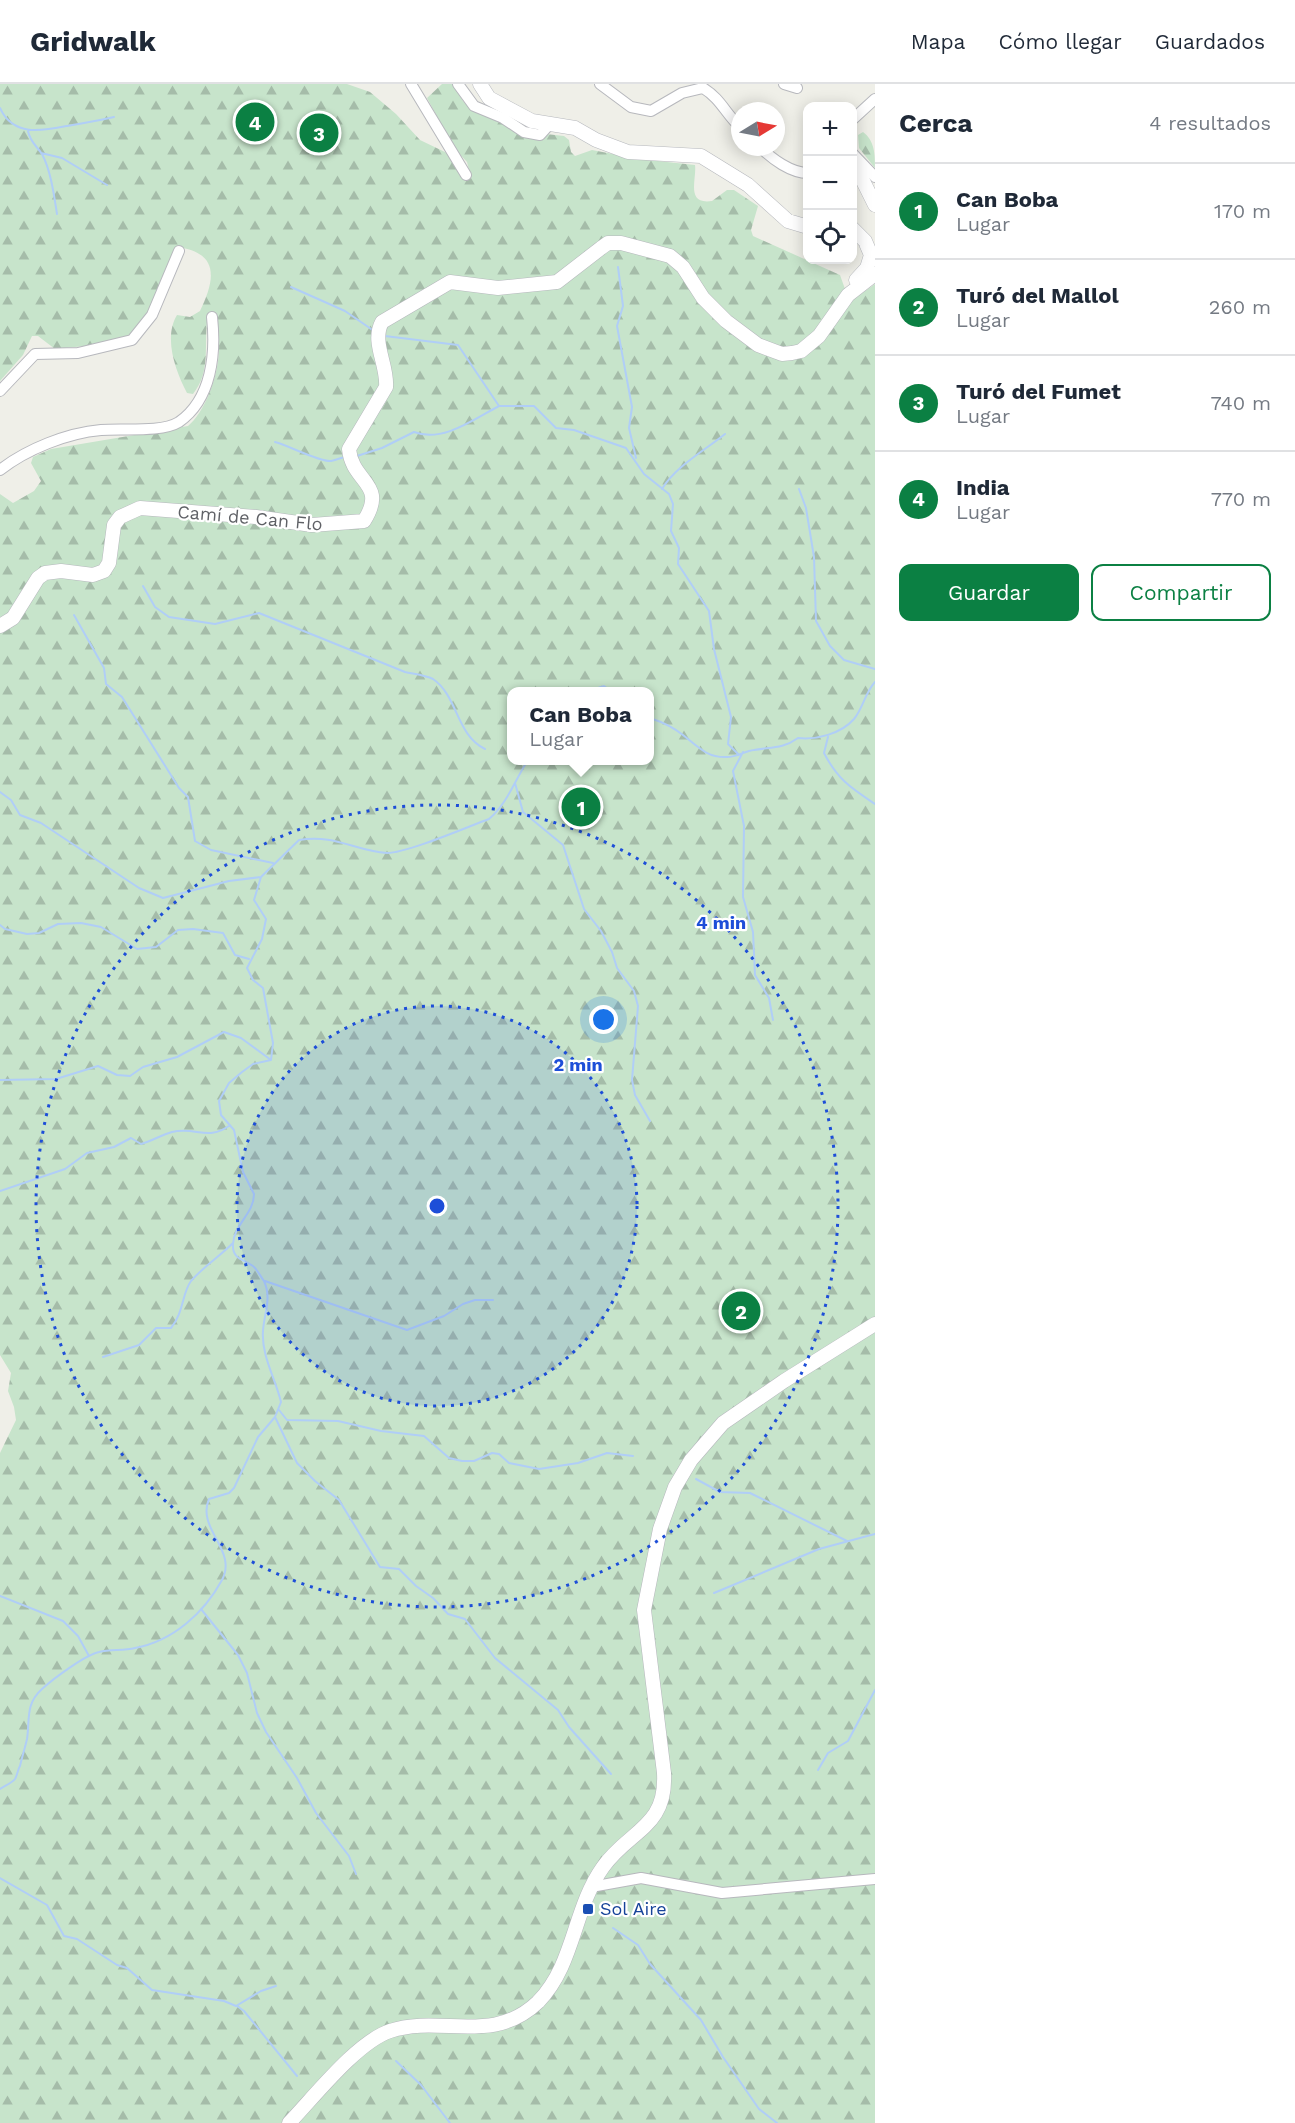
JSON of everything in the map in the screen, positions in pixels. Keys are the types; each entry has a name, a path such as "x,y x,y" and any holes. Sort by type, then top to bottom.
{"street":[{"path":"411,84 466,175"},
{"path":"458,84 474,106 503,118 524,132 540,135 549,125"},
{"path":"480,84 489,98 502,107 532,121 575,128 596,140 628,152 701,156 748,185 788,221 803,226"},
{"path":"600,84 631,107 651,111 682,93 703,88 719,98 731,119"},
{"path":"784,84 797,88"},
{"path":"857,115 875,99"},
{"path":"772,156 783,165 803,173"},
{"path":"854,156 875,177"},
{"path":"857,169 875,205"},
{"path":"848,295 853,283 867,268 872,255 857,235"},
{"name":"Camí de Can Flo","path":"0,626 13,618 38,578 45,573 61,571 93,574 104,571 109,563 111,534 114,525 120,517 140,508 256,517 312,525 364,521 372,508 374,498 372,488 353,467 349,449 386,387 387,375 377,341 378,329 382,322 450,282 498,288 544,285 567,276 608,243 621,243 663,254 678,261 703,298 726,321 758,345 782,354 792,353 808,345 848,295"},
{"path":"0,392 35,354 66,355 132,340 152,315 179,251"},
{"path":"848,295 875,273"},
{"path":"0,471 14,459 74,434 101,430 161,427 178,422 190,410 208,384 214,339 212,317"},
{"path":"289,2123 369,2042 382,2034 414,2028 488,2026 507,2022 527,2011 549,1988 561,1968 591,1887 613,1854 654,1819 663,1797 664,1773 644,1610 660,1529 675,1487 691,1460 723,1423 784,1381 875,1324"},
{"path":"591,1887 641,1878 722,1893 872,1878"}],"green space":[{"path":"0,84 347,84 370,92 396,114 420,140 447,153 462,179 468,180 470,174 467,162 454,148 427,98 442,84 453,84 463,101 471,109 546,134 564,136 569,140 571,152 575,156 592,150 639,159 695,165 694,190 698,199 712,201 727,190 734,190 758,206 751,230 753,236 803,258 803,264 815,264 840,275 845,289 858,296 875,284 875,2123 0,2123 0,1453 16,1420 8,1391 11,1373 0,1355 0,494 13,503 34,491 41,481 31,463 33,457 51,449 188,426 196,417 211,389 219,355 219,339 215,325 208,315 205,366 203,376 193,394 187,393 175,365 171,334 177,315 190,317 200,311 209,288 210,268 200,254 176,247 142,325 128,336 118,340 55,349 38,336 32,336 23,355 0,381"},
{"path":"863,132 872,144 875,168 859,148 858,135"}],"waterway":[{"path":"0,108 12,124 29,130 48,129 114,117"},
{"path":"28,131 48,168 57,214"},
{"path":"41,153 62,158 107,185"},
{"path":"618,267 623,306 617,326 632,407 629,428 636,458"},
{"path":"291,287 345,311 374,331"},
{"path":"385,336 458,345 499,406 534,406 556,428 574,430 626,448 644,474 669,494 673,504 671,531 679,548 678,564 709,611 714,649 731,717 728,744 739,755"},
{"path":"357,456 382,448 414,432 425,435 447,432 499,406"},
{"path":"662,489 683,466 725,434"},
{"path":"275,442 326,461 345,457"},
{"path":"799,489 806,508 814,557 816,621 830,646 844,660 875,669"},
{"path":"143,586 155,607 169,617 215,624 259,613 405,672 433,679 448,695 468,735 485,749"},
{"path":"74,615 104,668 106,684 122,697 179,788 188,797 195,841 211,850 273,863"},
{"path":"654,720 675,730 714,756 731,757 782,746 798,738 820,737 842,729 857,715 875,682"},
{"path":"601,687 605,687"},
{"path":"828,737 824,753 834,770 852,788 875,804"},
{"path":"743,752 733,771 744,826 743,897 753,932 755,975 769,998 773,1020"},
{"path":"271,1060 273,1043 263,988 253,980 247,968 262,939 266,919 254,900 261,877 299,840 323,839 387,853 422,844 489,819 506,799 525,765"},
{"path":"515,783 523,812 563,845 584,909 601,931 617,968 634,991 638,1006 632,1080 635,1095 650,1121"},
{"path":"0,792 11,800 20,815 41,823 139,888 163,898 229,881 261,877"},
{"path":"0,925 5,929 27,934 39,933 58,924 81,923 101,927 137,949 156,947 178,930 193,929 223,933 235,955 249,959"},
{"path":"0,1080 56,1079 98,1066 117,1075 130,1076 143,1067 177,1057 224,1032 241,1038 271,1060"},
{"path":"271,1060 253,1064 242,1072 229,1083 219,1101 221,1115 234,1130 243,1172 254,1194 251,1207 234,1237 233,1249 236,1256 254,1267 266,1287 264,1349 281,1402 275,1417 297,1463 339,1500 380,1567 399,1569 448,1614 465,1619 495,1658 558,1710 569,1727 611,1774"},
{"path":"0,1191 65,1169 87,1153 114,1147 131,1138 141,1144 172,1132 208,1133 222,1130 230,1125"},
{"path":"103,1357 139,1345 156,1328 171,1328 191,1281 233,1243"},
{"path":"265,1281 407,1330 444,1316 463,1304 475,1300 493,1300"},
{"path":"279,1410 287,1420 338,1421 381,1431 424,1436 449,1458 462,1461 474,1461 492,1453 499,1454 509,1463 539,1469 578,1463 607,1453 633,1456"},
{"path":"0,1789 16,1778 27,1739 29,1712 33,1700 42,1689 69,1668 93,1654 135,1648 162,1639 186,1624 215,1592 226,1569 225,1559 208,1520 206,1510 209,1499 229,1493 234,1488 258,1437 275,1417"},
{"path":"696,1479 720,1492 750,1493 847,1541"},
{"path":"714,1593 819,1549 875,1534"},
{"path":"0,1596 63,1621 78,1636 89,1656"},
{"path":"201,1609 238,1655 247,1673 257,1713 266,1732 297,1778 316,1813 349,1856 356,1874"},
{"path":"818,1770 828,1753 848,1741 875,1690"},
{"path":"0,1878 47,1905 64,1936 77,1939 117,1965 127,1968 152,1990 224,2001 236,2006 261,1991 276,1986"},
{"path":"613,1928 638,1945 650,1964 701,2020 759,2109 777,2123"},
{"path":"237,2006 244,2011 297,2076"},
{"path":"396,2061 421,2085 450,2123"}],"place":[{"name":"India","path":"255,122"},
{"name":"Turó del Fumet","path":"319,133"},
{"name":"Can Boba","path":"581,807"},
{"name":"Turó del Mallol","path":"741,1311"},
{"name":"Sol Aire","path":"588,1909"}]}
